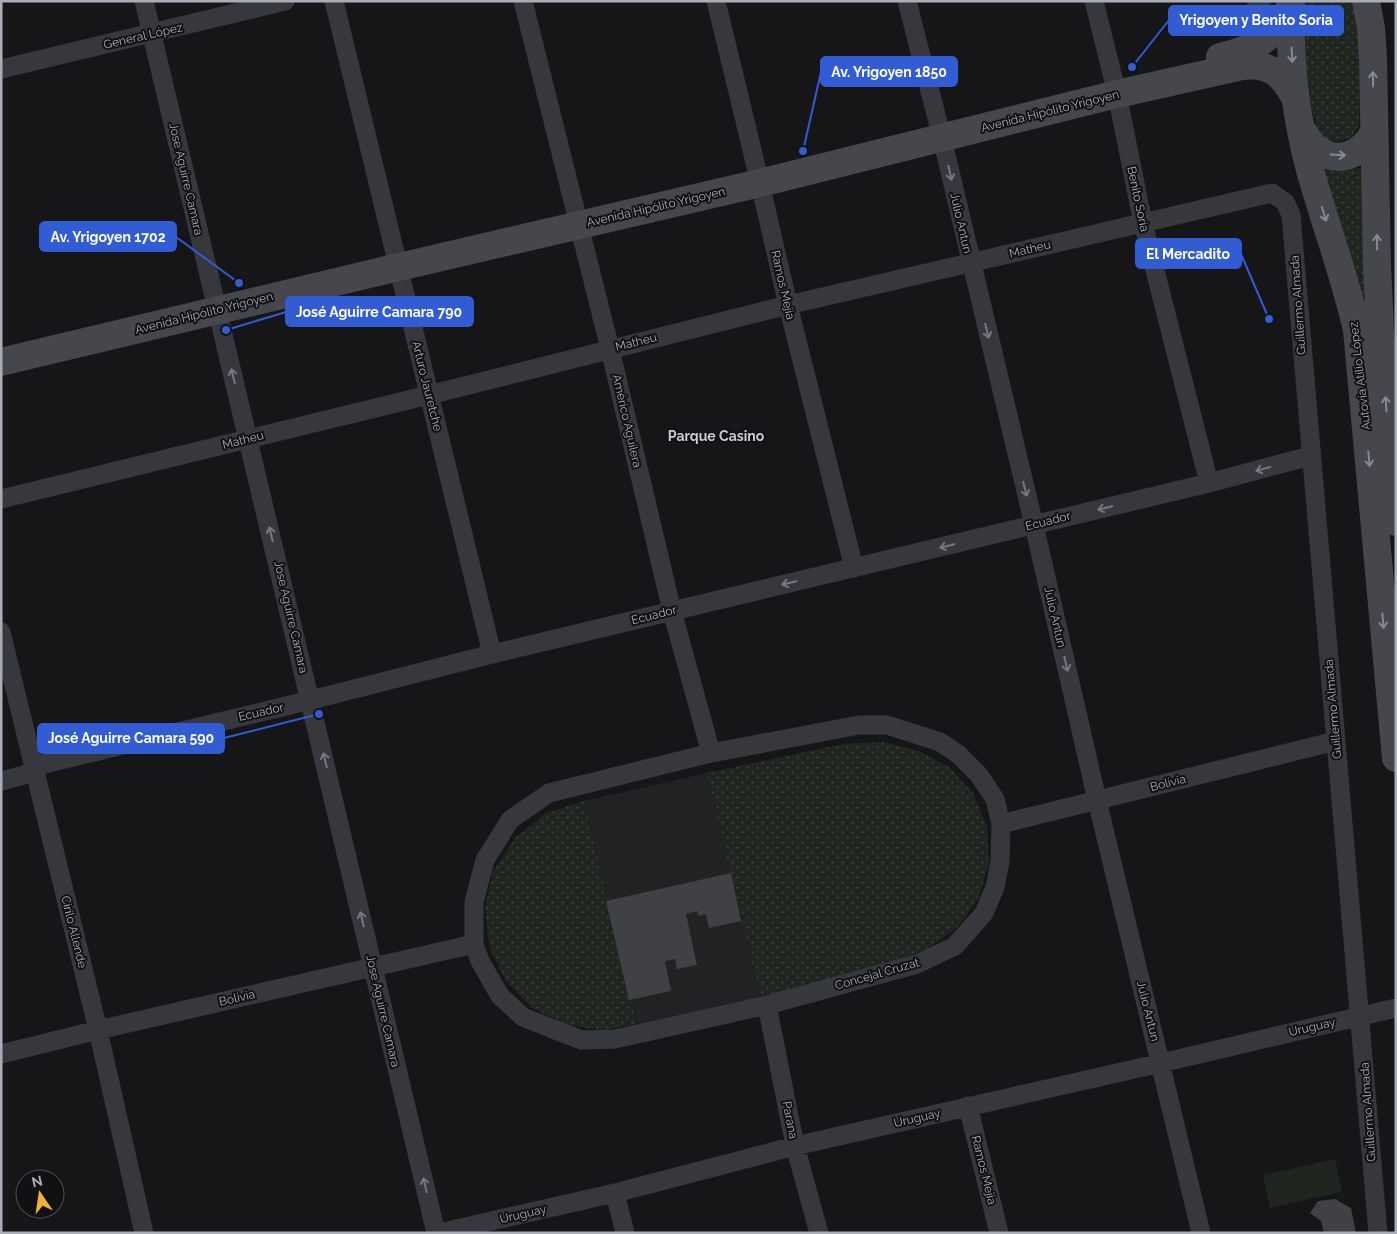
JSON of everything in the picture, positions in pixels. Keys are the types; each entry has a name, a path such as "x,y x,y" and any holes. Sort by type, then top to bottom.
{"main road":[{"name":"Autovía Atilio López","path":"1366,1 1372,48 1380,331 1396,522"},
{"name":"Avenida Hipólito Yrigoyen","path":"1,351 577,220 1115,88 1253,47 1268,38 1280,26 1292,4"},
{"name":"Autovía Atilio López","path":"1292,4 1292,55 1296,100 1310,170 1343,274 1356,330 1361,364 1396,758"},
{"name":"Avenida Hipólito Yrigoyen","path":"1115,88 1256,64 1278,74 1288,84 1296,100"},
{"path":"1302,130 1316,148 1333,156 1355,154 1369,142 1374,132"},
{"name":"Avenida Hipólito Yrigoyen","path":"1,362 215,303"}],"street":[{"name":"Jose Aguirre Camara","path":"144,1 438,1233"},
{"name":"General López","path":"1,69 285,1"},
{"name":"Arturo Jauretche","path":"334,1 492,654"},
{"name":"Américo Aguilera","path":"523,1 610,349 672,611 710,753"},
{"name":"Ramos Mejia","path":"716,1 759,176 788,305 854,568"},
{"name":"Julio Antun","path":"907,1 1034,525 1097,800 1201,1233"},
{"name":"Benito Soria","path":"1094,1 1115,88 1143,223 1209,483"},
{"path":"1253,47 1257,1"},
{"name":"Matheu","path":"1,499 430,395 788,305 1272,193"},
{"name":"Guillermo Almada","path":"1272,193 1285,202 1291,216 1310,456 1361,1016 1378,1233"},
{"name":"Ecuador","path":"1,780 24,775 44,764 311,700 492,654 1209,483 1310,456"},
{"name":"Cirilo Allende","path":"1,632 98,1030 144,1233"},
{"name":"Concejal Cruzat","path":"859,725 887,725 940,742 958,754 979,775 995,799 1001,824 1000,862 995,887 984,913 955,946 917,964 767,1005 615,1039 582,1040 523,1017 500,996 480,961 474,944 474,902 485,860 510,820 549,793 710,753 859,725"},
{"name":"Bolivia","path":"1001,824 1336,741"},
{"name":"Bolivia","path":"1,1054 474,944"},
{"name":"Parana","path":"767,1005 795,1146 819,1233"},
{"name":"Uruguay","path":"438,1233 614,1193 795,1146 1396,1008"},
{"name":"Ramos Mejia","path":"968,1106 999,1233"},
{"path":"614,1193 625,1233"}],"shaded area":[{"path":"1303,1 1353,1 1359,48 1359,125 1352,137 1339,142 1326,139 1317,128 1312,110 1305,55"},
{"path":"1319,160 1338,167 1366,169 1370,345"},
{"path":"883,742 919,751 949,767 973,793 987,827 989,863 978,899 957,928 926,949 897,961 760,997 707,773 843,744"},
{"path":"707,773 760,997 637,1024 584,801"},
{"path":"584,801 637,1024 601,1030 564,1024 532,1008 506,981 490,949 485,909 493,871 515,838 546,813"},
{"path":"1335,1159 1342,1192 1270,1208 1263,1175"}],"building":[{"path":"731,873 741,921 709,928 706,914 699,916 697,911 686,914 697,965 677,969 675,959 665,961 671,991 629,1000 606,901"},
{"path":"1335,1199 1351,1208 1356,1233 1324,1233 1321,1221 1310,1213 1318,1201"}],"waterway":[{"path":"1268,1 1268,9"}],"place":[{"name":"Yrigoyen y Benito Soria","path":"1132,67"},
{"name":"Av. Yrigoyen 1850","path":"803,151"},
{"name":"Av. Yrigoyen 1702","path":"239,283"},
{"name":"El Mercadito","path":"1269,319"},
{"name":"José Aguirre Camara 790","path":"226,330"},
{"name":"José Aguirre Camara 590","path":"319,714"}],"district":[{"name":"Parque Casino","path":"716,436"}]}
